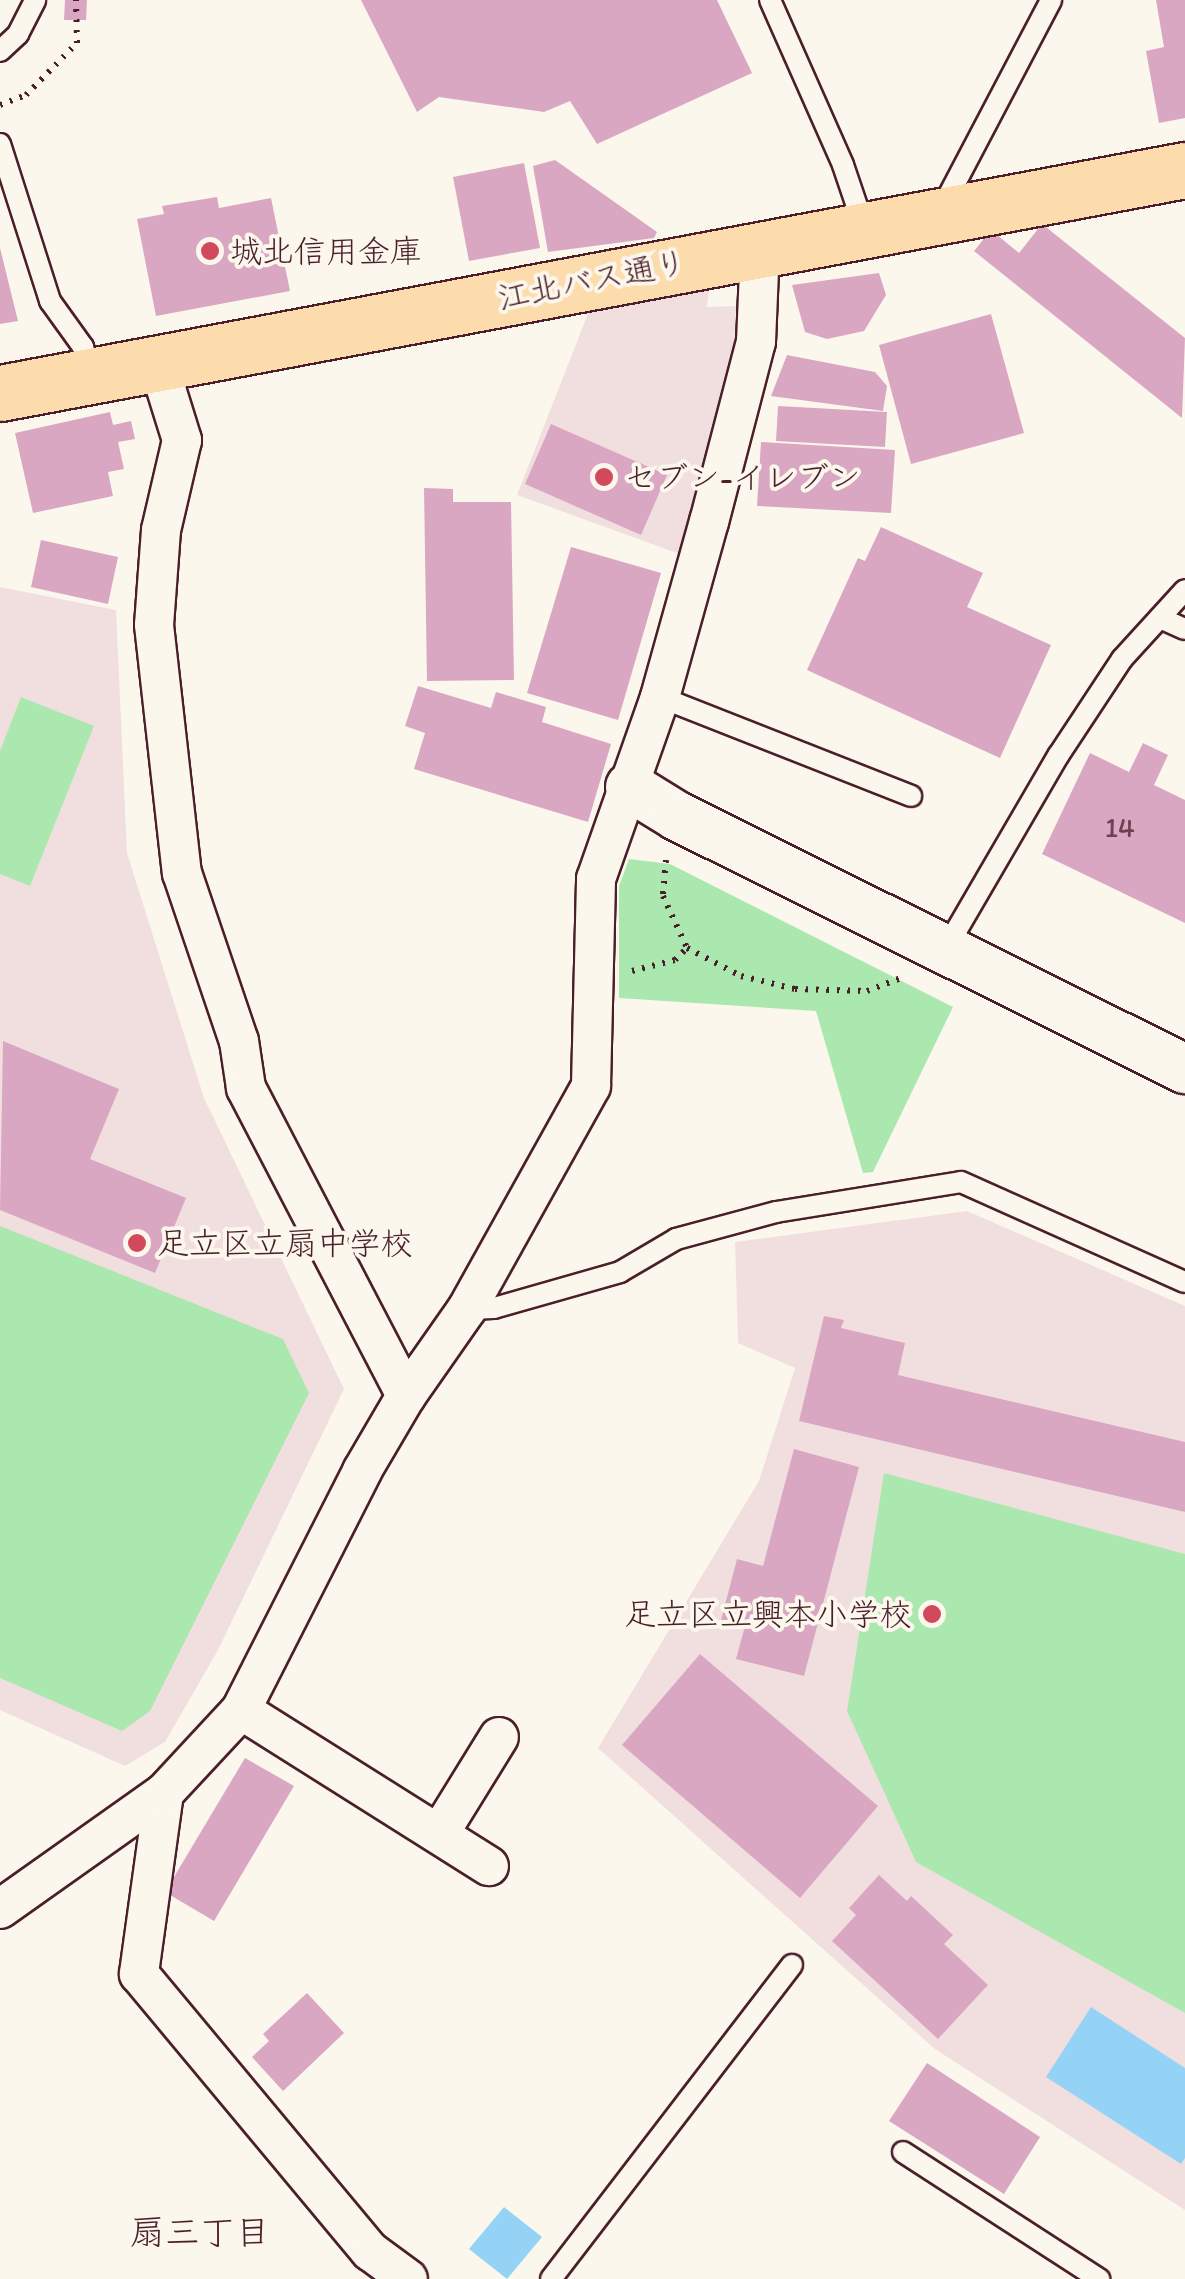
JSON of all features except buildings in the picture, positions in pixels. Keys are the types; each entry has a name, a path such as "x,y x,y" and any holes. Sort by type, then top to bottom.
{"main road":[{"name":"江北バス通り","path":"0,393 864,227 1185,170"}],"street":[{"path":"0,1909 164,1793 240,1710 362,1471 406,1396 467,1309 591,1086 596,879 660,697 756,342 760,248"},
{"path":"158,363 182,440 161,530 154,625 182,873 239,1041 246,1088 406,1396"},
{"path":"630,786 928,957 1185,1069"},
{"path":"240,1710 489,1866"},
{"path":"439,1834 499,1737"},
{"path":"164,1793 140,1974 370,2251 408,2279"}],"lane":[{"path":"0,51 18,34 36,0"},
{"path":"770,0 843,166 864,227"},
{"path":"938,214 1051,0"},
{"path":"0,144 50,301 82,346 91,376"},
{"path":"928,957 1122,659 1185,590"},
{"path":"1160,618 1185,630"},
{"path":"660,697 911,796"},
{"path":"467,1309 494,1308 620,1272 676,1239 776,1212 961,1182 1185,1282"},
{"path":"551,2279 792,1965"},
{"path":"903,2152 1100,2279"}],"path":[{"path":"0,105 26,95 77,43 76,0"},
{"path":"666,854 663,896 686,948 742,976 795,988 867,991 892,984 928,957"},
{"path":"626,972 674,960 686,948"}],"shaded area":[{"path":"709,290 707,307 736,306 734,351 685,556 517,495 589,311"},
{"name":"足立区立扇中学校","path":"0,587 116,610 127,853 204,1098 344,1389 218,1650 165,1742 125,1766 0,1710"},
{"name":"足立区立興本小学校","path":"967,1211 1185,1306 1185,2210 935,2049 598,1748 759,1481 795,1368 738,1343 735,1242"}],"green space":[{"path":"21,697 94,726 30,886 0,874 0,751"},
{"path":"629,859 670,864 953,1007 873,1172 863,1173 816,1011 619,998 619,886"},
{"path":"0,1226 283,1339 309,1393 150,1711 122,1731 0,1678"},
{"path":"884,1473 1185,1554 1185,2013 916,1862 847,1711"}],"water":[{"path":"1091,2007 1185,2068 1185,2158 1181,2164 1046,2077"},
{"path":"504,2207 542,2237 507,2279 469,2249"}],"place":[{"name":"城北信用金庫","path":"210,251"},
{"name":"セブン-イレブン","path":"604,477"},
{"name":"足立区立扇中学校","path":"137,1243"},
{"name":"足立区立興本小学校","path":"932,1614"}],"district":[{"name":"扇三丁目","path":"200,2232"}]}
